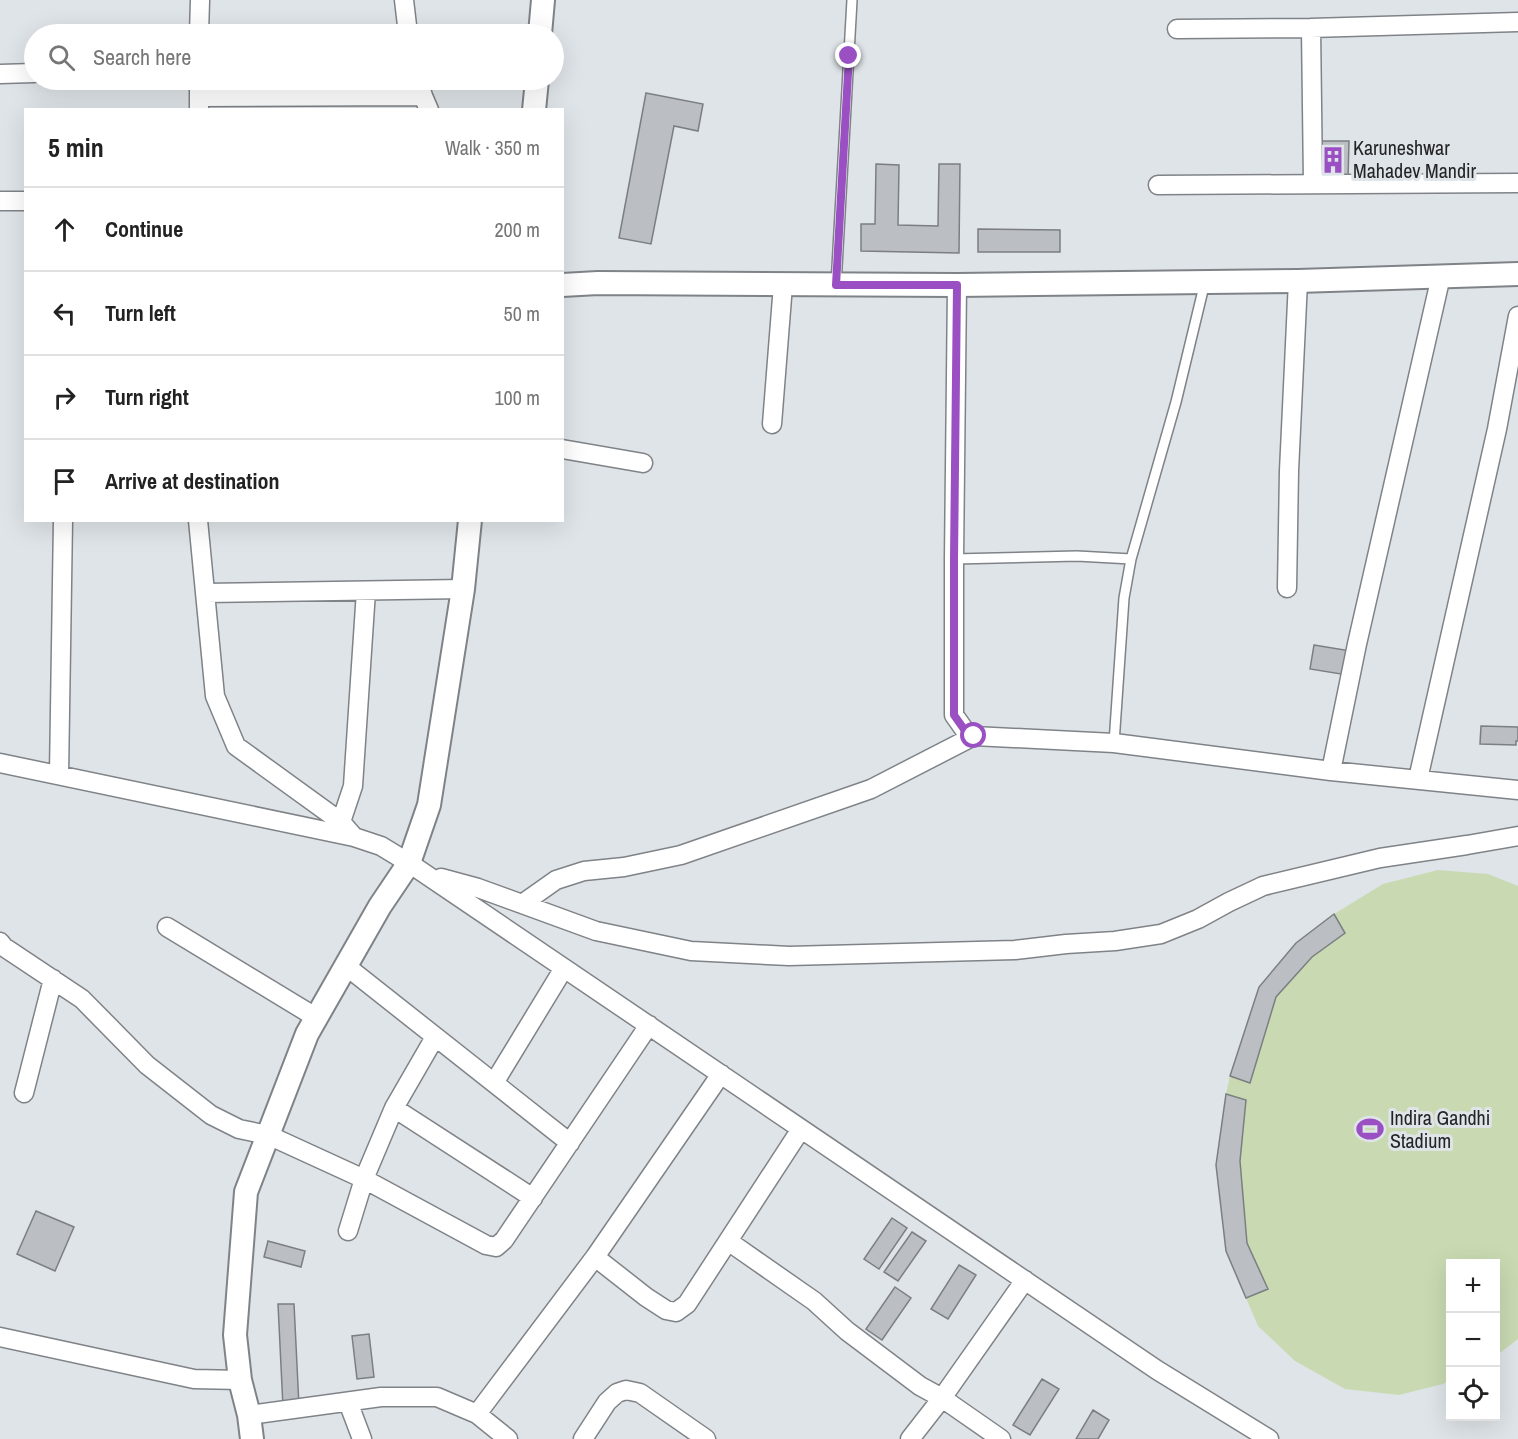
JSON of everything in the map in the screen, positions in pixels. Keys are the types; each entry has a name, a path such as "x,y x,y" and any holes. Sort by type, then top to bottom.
{"street":[{"path":"200,0 200,24"},
{"path":"404,0 407,24"},
{"path":"541,24 543,0"},
{"path":"1177,29 1518,22"},
{"path":"1311,28 1313,183"},
{"path":"0,74 24,73"},
{"path":"534,108 536,90"},
{"path":"199,95 424,95"},
{"path":"1158,185 1518,183"},
{"path":"0,201 24,201"},
{"path":"564,285 598,283 957,285 1298,281 1518,274"},
{"path":"1331,771 1441,276"},
{"path":"1287,588 1289,471 1298,281"},
{"path":"772,424 783,285"},
{"path":"957,285 954,715 966,732 974,736 1114,743 1331,771 1517,787"},
{"path":"1418,779 1497,429 1518,316"},
{"path":"564,449 643,463"},
{"path":"59,775 63,522"},
{"path":"198,522 215,696 236,746 341,822 354,837"},
{"path":"252,1439 249,1415 240,1380 235,1335 246,1192 308,1034 380,906 417,868 463,589 470,522"},
{"path":"205,593 463,589"},
{"path":"341,822 353,786 366,591"},
{"path":"522,904 556,880 584,871 624,867 681,855 871,789 974,736"},
{"path":"0,763 354,837 381,846 417,868 1157,1370 1269,1439"},
{"path":"417,868 596,931 691,951 789,956 1015,950 1115,941 1161,934 1198,920 1263,886 1380,858 1518,836"},
{"path":"166,927 317,1018"},
{"path":"0,942 4,947 82,999 147,1065 211,1115 239,1129 268,1135 364,1179 486,1245 496,1247 504,1240 533,1198 649,1025"},
{"path":"346,966 570,1143"},
{"path":"494,1083 564,968"},
{"path":"24,1093 52,979"},
{"path":"348,1231 364,1179 394,1108 435,1037"},
{"path":"477,1414 595,1257 721,1074"},
{"path":"394,1108 533,1198"},
{"path":"595,1257 646,1297 666,1310 676,1312 687,1304 801,1129"},
{"path":"728,1241 814,1301 847,1331 920,1386 942,1398 1001,1439"},
{"path":"910,1439 942,1398 1025,1280"},
{"path":"0,1337 194,1379 240,1380"},
{"path":"583,1439 607,1402 617,1393 626,1390 640,1393 706,1439"},
{"path":"249,1415 381,1396 436,1396 477,1414 508,1439"},
{"path":"348,1402 362,1439"}],"lane":[{"path":"836,285 852,0"},
{"path":"1114,743 1124,598 1131,559 1176,402 1205,282"},
{"path":"954,559 1077,556 1131,559"}],"green space":[{"name":"Indira Gandhi Stadium","path":"1438,870 1488,874 1518,886 1518,1339 1500,1353 1500,1259 1446,1259 1446,1382 1399,1395 1345,1389 1295,1361 1258,1326 1226,1251 1216,1165 1230,1076 1296,943 1334,914 1383,884"}],"building":[{"path":"646,93 703,104 698,131 674,126 651,244 619,238"},
{"name":"Karuneshwar Mahadev Mandir","path":"1318,141 1349,141 1348,180 1317,179"},
{"path":"876,164 899,165 898,225 938,226 939,164 960,164 959,253 861,251 861,224 875,224"},
{"path":"978,229 1060,230 1060,252 978,252"},
{"path":"1314,645 1351,651 1347,675 1310,669"},
{"path":"1481,726 1518,727 1518,741 1516,745 1480,744"},
{"path":"1334,914 1345,933 1312,957 1276,997 1250,1083 1230,1076 1259,987 1296,943"},
{"path":"1226,1094 1246,1100 1240,1161 1247,1243 1268,1289 1246,1298 1226,1251 1216,1165"},
{"path":"36,1211 74,1227 55,1271 17,1254"},
{"path":"892,1218 907,1228 879,1269 864,1259"},
{"path":"912,1232 926,1241 898,1281 884,1272"},
{"path":"268,1241 305,1251 301,1267 264,1257"},
{"path":"959,1265 976,1275 948,1319 931,1309"},
{"path":"895,1287 911,1298 882,1340 866,1329"},
{"path":"278,1304 294,1304 299,1406 283,1407"},
{"path":"369,1334 374,1377 357,1379 352,1336"},
{"path":"1042,1379 1059,1389 1030,1435 1013,1425"},
{"path":"1093,1410 1109,1420 1098,1439 1076,1439"}],"place":[{"name":"Karuneshwar Mahadev Mandir","path":"1333,160"},
{"name":"Indira Gandhi Stadium","path":"1370,1129"}],"route":[{"path":"849,56 836,285 957,285 954,715 966,732 974,736"}]}
